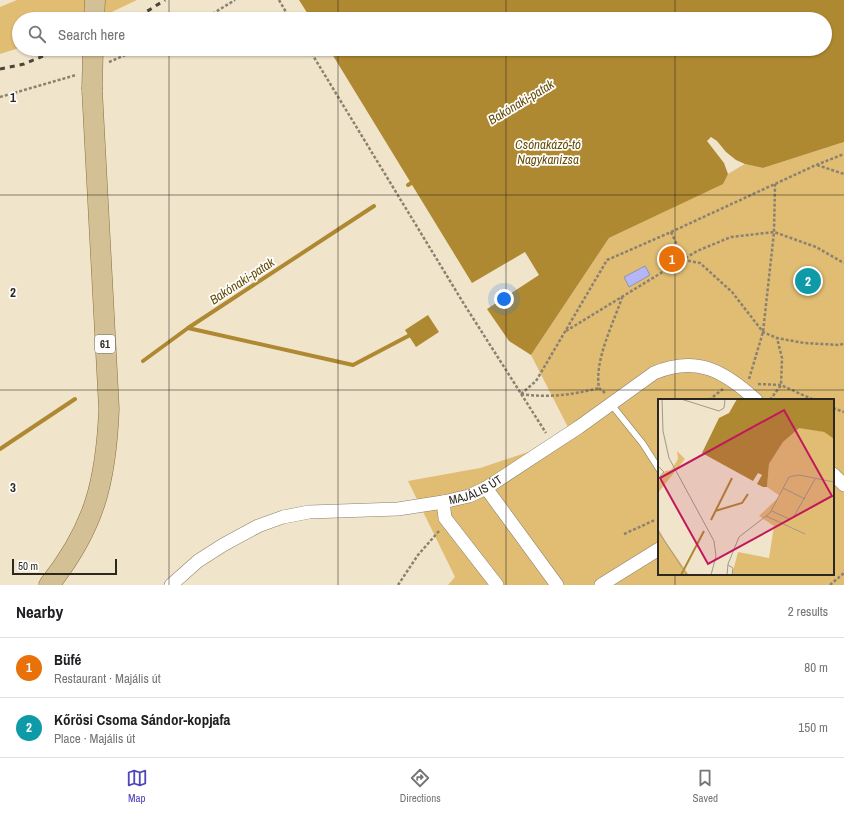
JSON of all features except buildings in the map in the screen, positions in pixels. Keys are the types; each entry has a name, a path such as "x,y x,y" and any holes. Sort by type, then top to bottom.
{"main road":[{"path":"94,12 95,0"},
{"name":"61","path":"49,585 66,564 87,525 101,484 107,450 109,409 92,89 93,56"}],"street":[{"name":"MAJÁLIS ÚT","path":"171,585 198,561 223,545 253,528 283,517 309,512 398,509 443,502 469,496 486,488 579,427 654,373 677,365 696,365 713,370 747,387 755,399"},
{"path":"834,475 844,485"},
{"path":"486,488 557,585"},
{"path":"443,502 445,518 498,585"},
{"path":"602,585 658,550"}],"lane":[{"path":"610,404 643,444 658,467"}],"path":[{"path":"215,12 235,0"},
{"path":"279,0 286,12"},
{"path":"106,63 122,56"},
{"path":"313,56 521,394 553,443"},
{"path":"0,97 79,74"},
{"path":"521,394 536,380 607,260 816,165 844,154"},
{"path":"816,165 844,174"},
{"path":"774,184 774,232 763,332 747,387 781,385 812,399"},
{"path":"671,232 684,260"},
{"path":"566,331 606,308 624,295 697,251 731,237 774,232 816,246 844,263"},
{"path":"684,260 700,264 732,292 763,332 777,338 804,343 840,345 844,343"},
{"path":"521,394 541,397 564,396 599,388 597,378 601,358 624,295"},
{"path":"771,399 781,385 782,358 777,338"},
{"path":"834,408 844,412"},
{"path":"398,585 418,555 440,529 445,518"},
{"path":"624,534 655,520"},
{"path":"830,585 844,573"}],"shaded area":[{"path":"17,0 137,0 112,12 12,12 12,50 0,54 0,7"},
{"path":"844,142 844,585 448,585 455,577 408,481 480,468 573,437 531,355 609,238 670,209 745,164 763,168"}],"water":[{"name":"Csónakázó-tó Nagykanizsa","path":"299,0 844,0 844,142 763,168 745,164 728,174 723,184 609,238 531,355 509,341 487,309 539,275 525,252 472,283 333,56 832,56 832,12 307,12"},
{"path":"428,315 439,332 416,347 405,330"}],"pier":[{"path":"711,137 736,160 745,164 728,174 724,163 707,141"}],"waterway":[{"name":"Bakónaki-patak","path":"408,185 416,180"},
{"name":"Bakónaki-patak","path":"143,361 188,328 374,206"},
{"path":"188,328 353,365 412,334"},
{"name":"Bakónaki-patak","path":"0,449 75,399"}],"railway":[{"path":"146,12 165,0"},
{"path":"0,69 24,64 43,56"}],"place":[{"name":"Büfé","path":"672,259"},
{"name":"Kőrösi Csoma Sándor-kopjafa","path":"808,281"}]}
